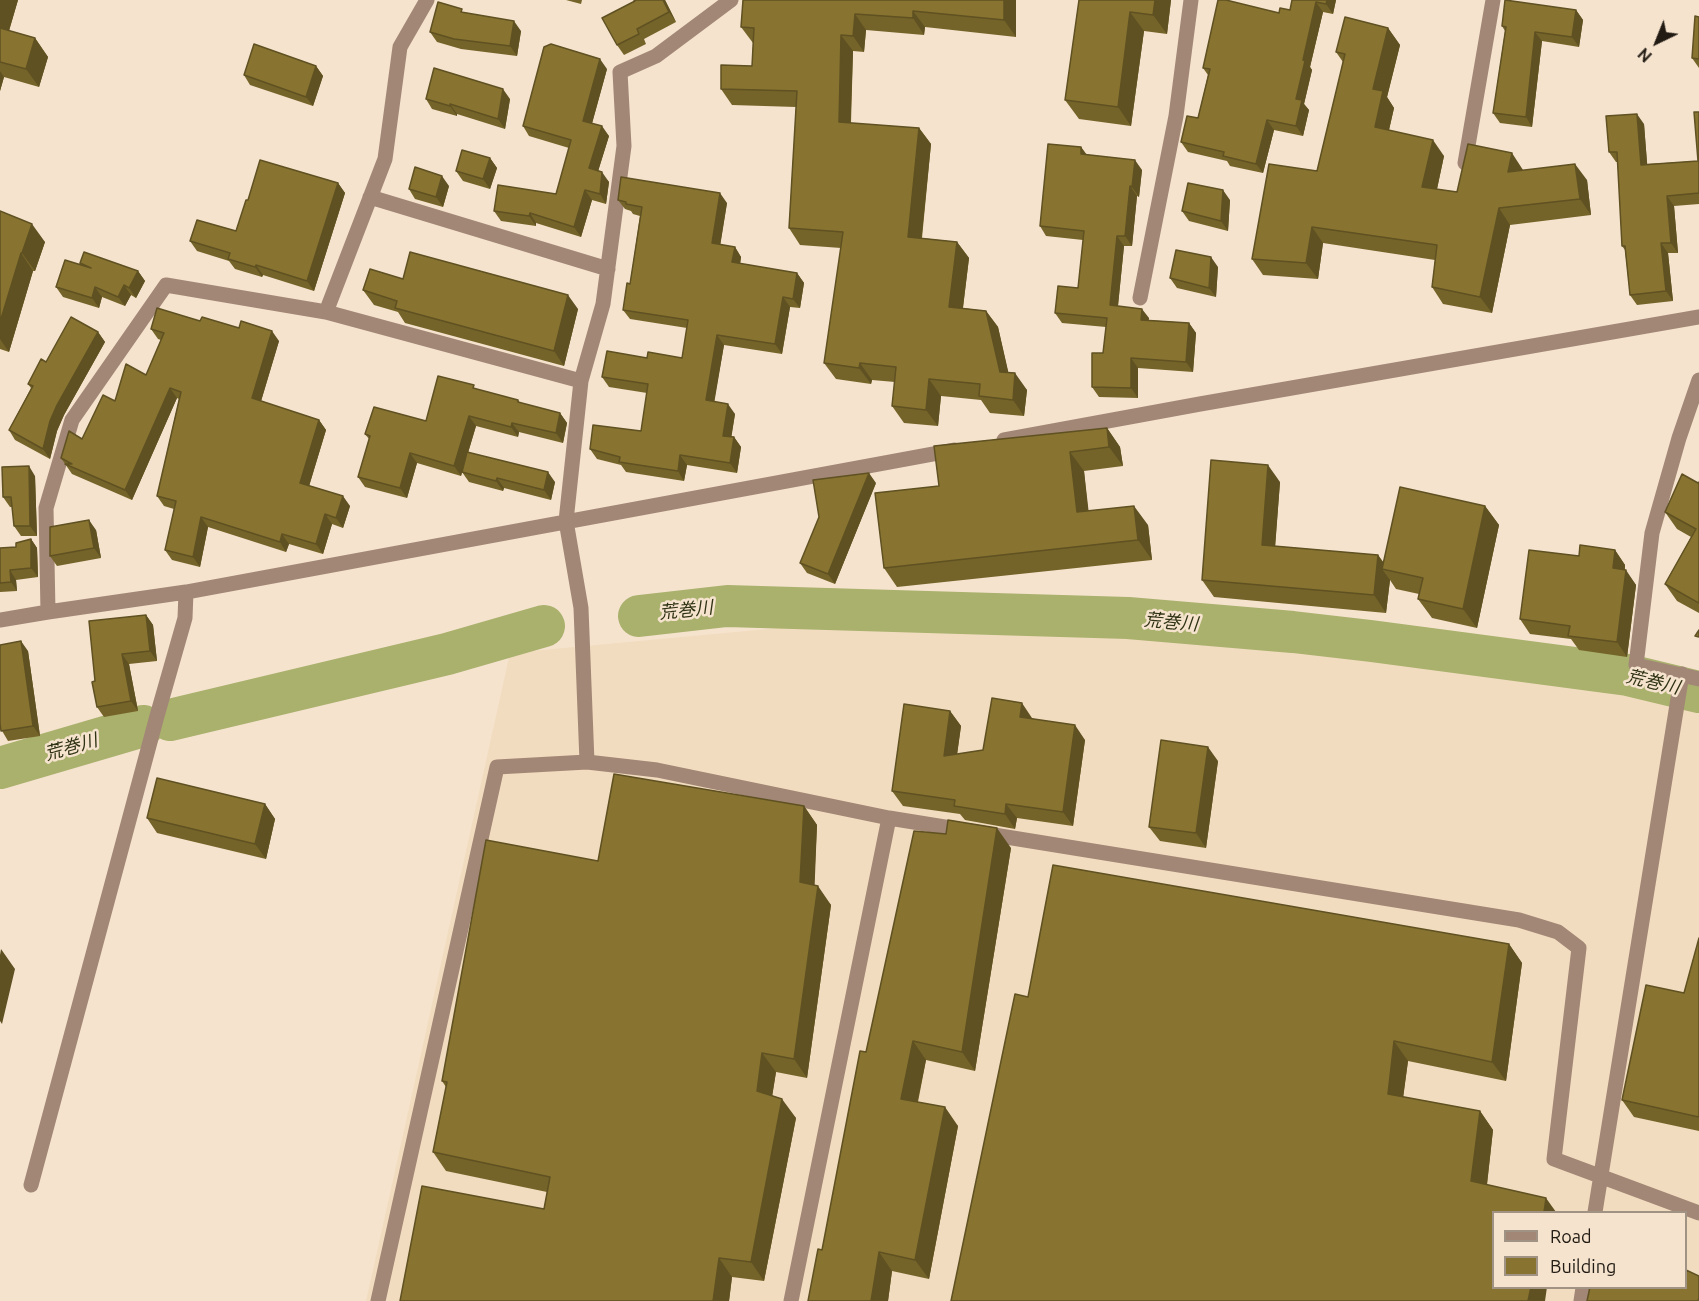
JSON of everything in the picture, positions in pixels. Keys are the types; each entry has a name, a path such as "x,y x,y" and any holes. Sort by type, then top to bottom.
{"street":[{"path":"326,312 385,159 400,47 427,0"},
{"path":"587,762 589,762 581,608 566,521 581,381 603,304 624,146 620,72 656,56 731,0"},
{"path":"1140,298 1176,116 1191,0"},
{"path":"1463,175 1493,0"},
{"path":"370,197 608,269"},
{"path":"48,612 46,508 72,420 166,285 326,312 581,381"},
{"path":"988,443 1699,317"},
{"path":"1699,380 1679,438 1652,533 1636,665 1699,679"},
{"path":"0,620 186,592 965,447"},
{"path":"31,1185 153,727 185,618 186,592"},
{"path":"1595,1211 1682,674"},
{"path":"378,1301 496,767 587,762 657,770 889,818 1519,920 1558,932 1580,948 1554,1159 1699,1213"},
{"path":"791,1301 889,818"}],"shaded area":[{"path":"897,617 1628,677 1699,702 1699,1301 366,1301 510,653"}],"building":[{"path":"634,0 663,0 669,12 637,29 639,34 617,45 602,18"},
{"path":"743,0 1004,0 1004,20 913,11 913,18 855,14 853,36 841,35 839,122 919,128 908,237 957,242 949,307 986,311 1000,372 1015,373 1013,400 979,396 980,384 929,379 926,410 892,406 896,367 860,363 859,368 824,363 843,232 789,228 797,91 721,89 721,65 752,66 754,28 741,27"},
{"path":"1079,0 1155,0 1153,15 1130,12 1118,107 1065,100"},
{"path":"1218,0 1279,13 1280,8 1290,10 1292,0 1327,0 1326,4 1316,2 1296,99 1302,100 1296,126 1267,120 1256,164 1223,156 1224,152 1181,142 1187,116 1198,118 1210,69 1203,68"},
{"path":"1505,0 1576,10 1572,37 1535,32 1526,117 1493,113 1506,27 1502,26"},
{"path":"438,2 462,9 461,12 514,21 510,46 454,39 430,32"},
{"path":"1695,16 1699,17 1699,59 1692,58"},
{"path":"1345,17 1388,28 1373,89 1383,91 1375,127 1433,140 1422,187 1457,192 1468,144 1512,153 1508,172 1575,164 1580,199 1499,208 1480,297 1432,287 1437,245 1312,227 1306,263 1252,259 1269,164 1317,171 1345,54 1336,52"},
{"path":"0,28 35,38 26,69 0,62"},
{"path":"254,44 316,66 306,97 244,75"},
{"path":"551,44 600,59 583,121 602,126 589,168 602,172 600,194 585,190 574,227 530,213 529,216 494,211 498,185 556,194 571,140 523,126 544,47"},
{"path":"434,68 503,89 498,119 426,99"},
{"path":"1694,112 1699,112 1699,193 1667,196 1671,243 1661,243 1666,291 1630,295 1625,246 1622,246 1617,152 1609,152 1606,116 1637,114 1641,165 1698,161"},
{"path":"1048,144 1081,147 1081,154 1135,160 1125,236 1117,236 1110,305 1142,309 1141,320 1189,323 1186,362 1131,358 1131,388 1092,387 1092,353 1103,353 1107,318 1055,313 1058,286 1078,288 1084,231 1040,226"},
{"path":"462,150 490,158 483,179 456,171"},
{"path":"260,160 338,183 307,281 228,259 230,253 190,241 197,220 236,231"},
{"path":"415,167 442,176 436,197 409,189"},
{"path":"621,177 720,193 712,243 735,247 732,262 797,273 793,299 783,297 775,344 717,335 706,400 728,404 723,436 734,437 730,463 680,455 678,471 619,462 620,457 590,449 593,425 641,431 648,384 602,377 607,351 647,358 648,352 682,358 688,320 623,310 627,283 630,284 642,207 618,200"},
{"path":"1188,183 1223,190 1221,221 1182,211"},
{"path":"0,211 32,224 0,322"},
{"path":"1176,250 1211,257 1209,288 1170,278"},
{"path":"84,252 138,271 129,288 124,285 118,297 95,287 92,298 56,287 65,260 91,268 80,263"},
{"path":"410,252 568,295 554,351 395,308 397,301 363,290 370,269 403,279"},
{"path":"157,308 200,321 202,317 239,328 241,321 272,331 252,398 319,420 300,483 343,496 336,518 325,514 316,544 282,534 280,542 201,517 193,557 165,550 176,501 157,496 181,392 170,388 125,490 65,464 72,464 61,458 69,431 82,439 103,395 115,401 126,364 146,375 164,333 151,329"},
{"path":"71,317 98,332 57,405 50,421 43,449 9,430 33,386 28,384 41,359 46,362"},
{"path":"438,376 474,385 473,388 560,413 556,433 512,423 511,427 469,416 454,466 410,453 400,488 358,477 370,436 365,434 374,407 426,421"},
{"path":"1107,428 1109,447 1070,452 1077,512 1134,506 1138,540 884,568 875,493 939,486 934,446"},
{"path":"467,452 548,472 544,490 462,472"},
{"path":"1211,460 1268,465 1262,545 1378,555 1374,595 1202,580"},
{"path":"29,466 30,526 14,526 11,497 3,497 2,467"},
{"path":"869,473 828,574 800,563 819,517 813,480"},
{"path":"1682,474 1699,482 1699,603 1665,584 1696,529 1665,512"},
{"path":"1400,487 1485,506 1463,609 1418,599 1423,578 1382,569"},
{"path":"89,520 94,548 50,556 50,527"},
{"path":"31,539 31,568 10,570 11,582 0,583 0,548 16,547 16,543"},
{"path":"1580,545 1615,550 1613,568 1626,570 1617,642 1568,636 1570,626 1520,619 1529,550 1579,556"},
{"path":"146,615 150,651 122,654 131,701 97,707 92,682 95,681 89,621"},
{"path":"21,641 33,726 1,731 0,645"},
{"path":"992,698 1022,703 1020,717 1075,725 1063,812 1006,804 1005,814 954,806 955,800 892,791 904,704 950,711 944,756 983,750"},
{"path":"1161,740 1208,747 1196,833 1149,827"},
{"path":"614,774 804,806 800,882 818,886 794,1059 762,1053 757,1091 782,1099 751,1262 719,1258 713,1301 400,1301 422,1186 544,1209 550,1177 433,1152 447,1082 442,1081 486,840 598,861"},
{"path":"157,778 265,804 255,844 147,818"},
{"path":"948,820 997,828 962,1052 913,1041 901,1099 945,1107 915,1260 879,1252 871,1301 808,1301 818,1249 822,1250 860,1051 866,1052 914,831 946,834"},
{"path":"1053,865 1509,944 1492,1062 1394,1041 1388,1094 1480,1111 1471,1181 1546,1198 1544,1211 1492,1211 1492,1289 1531,1289 1528,1301 951,1301 1015,994 1028,997"},
{"path":"1699,938 1699,1117 1622,1100 1646,985 1684,993"},
{"path":"1687,1270 1699,1276 1698,1301 1587,1301 1590,1289 1687,1289"}],"waterway":[{"name":"荒巻川","path":"639,616 727,606 1128,618 1371,641 1628,675 1699,692"},
{"name":"荒巻川","path":"170,720 447,654 544,626"},
{"name":"荒巻川","path":"0,768 143,726"}]}
